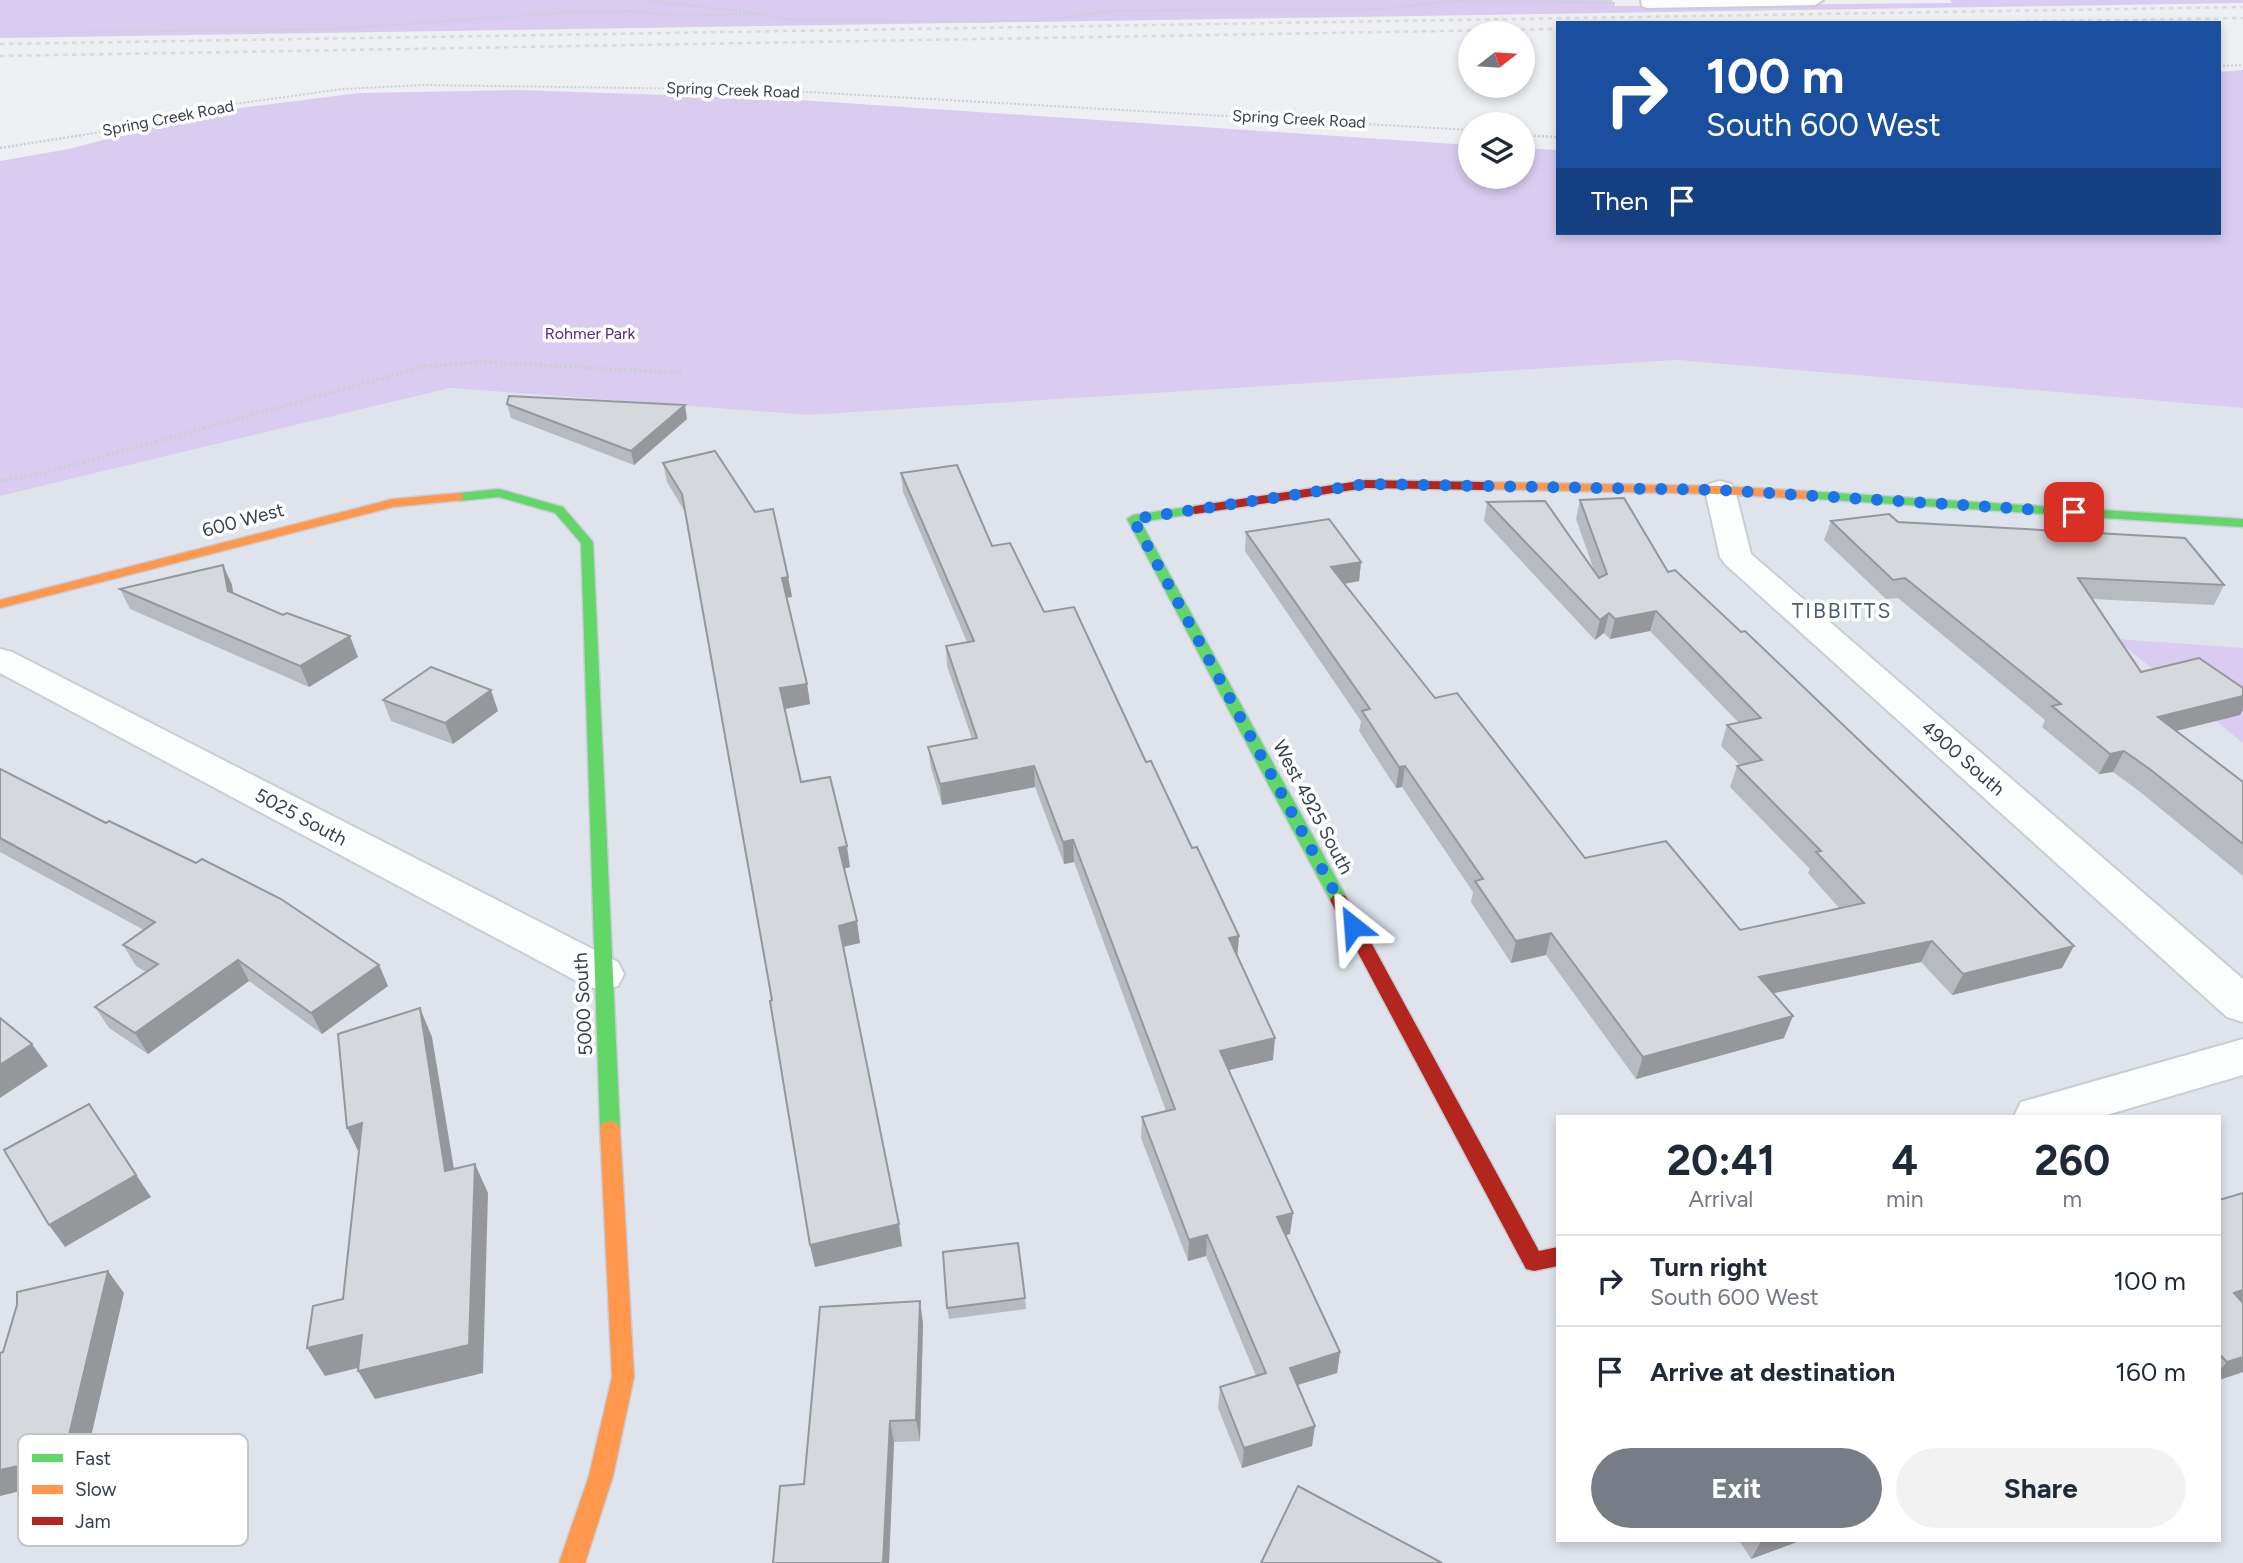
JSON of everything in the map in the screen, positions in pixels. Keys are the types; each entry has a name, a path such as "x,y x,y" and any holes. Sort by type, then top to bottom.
{"street":[{"path":"1647,3 1815,0"},
{"name":"West 4925 South","path":"1556,1256 1534,1262 1133,519 1366,484 1720,490"},
{"path":"1720,490 2243,523"},
{"name":"4900 South","path":"1720,490 1736,557 2243,1005"},
{"name":"600 West","path":"0,604 393,502 499,493"},
{"name":"5000 South","path":"499,493 559,510 587,542 602,974 623,1377 601,1476 572,1563"},
{"name":"5025 South","path":"0,659 602,974"},
{"path":"2041,1115 2243,1057"}],"path":[{"path":"644,0 708,10 764,14 784,19 983,22 1061,18 1114,11 1383,9 1454,1"},
{"path":"1435,0 1647,3"},
{"path":"0,33 334,29 572,12 633,11 680,16 764,14"},
{"path":"2221,66 2243,65"},
{"name":"Spring Creek Road","path":"0,148 118,129 191,110 343,89 424,85 773,90 1458,129"},
{"path":"1535,136 1556,137"},
{"path":"0,481 44,473 426,366 483,362 684,373"}],"shaded area":[{"path":"1677,360 2243,408 2243,1563 0,1563 0,496 450,388 808,415"}],"green space":[{"path":"0,0 1612,0 1615,6 1952,3 1950,0 2243,0 2243,3 0,38"},
{"name":"Rohmer Park","path":"2243,70 2243,408 1677,360 808,415 450,388 0,496 0,161 69,149 209,112 359,93 517,90 785,99 1458,144 1458,189 1535,189 1535,149 1556,150 1556,235 2221,235 2221,72"},
{"path":"2116,639 2243,648 2243,743"}],"building":[{"path":"509,396 685,405 631,451 507,404"},
{"path":"715,451 755,512 773,509 788,577 782,578 807,684 780,688 801,782 830,777 847,846 839,848 857,921 839,926 899,1224 810,1245 770,1001 772,1000 682,494 663,463"},
{"path":"957,465 992,546 1010,543 1044,612 1074,607 1146,762 1151,761 1192,848 1197,847 1239,936 1229,938 1275,1038 1220,1051 1293,1213 1277,1217 1340,1352 1290,1368 1315,1426 1244,1448 1220,1387 1266,1373 1207,1235 1189,1240 1142,1117 1175,1109 1073,840 1063,842 1034,766 940,784 928,747 977,738 946,646 974,641 901,473"},
{"path":"1624,498 1668,572 1675,570 1741,632 1745,631 2074,946 1963,974 1932,941 1759,977 1793,1016 1643,1057 1551,933 1516,941 1475,881 1483,879 1405,766 1399,767 1362,711 1370,709 1246,532 1329,519 1361,562 1331,567 1435,698 1457,693 1585,858 1666,841 1740,930 1864,903 1816,852 1821,851 1737,766 1762,760 1727,725 1761,718 1656,611 1615,619 1609,613 1600,620 1487,502 1545,501 1599,578 1607,574 1580,500"},
{"path":"1889,514 1898,522 2185,538 2224,585 2078,578 2141,672 2199,658 2243,688 2243,696 2158,717 2243,782 2243,844 2124,751 2110,754 2052,706 2061,704 1905,578 1893,580 1831,521"},
{"path":"223,565 228,591 283,615 287,613 350,636 300,666 120,589"},
{"path":"431,667 491,690 445,723 383,700"},
{"path":"0,769 106,823 109,821 196,863 202,859 281,899 379,965 311,1013 238,960 135,1033 95,1007 158,964 123,945 155,922 0,838"},
{"path":"420,1008 445,1171 475,1164 469,1345 358,1371 362,1335 307,1348 313,1306 343,1299 362,1123 347,1128 338,1034"},
{"path":"0,1018 32,1044 0,1065"},
{"path":"89,1104 136,1175 49,1225 4,1150"},
{"path":"2243,1193 2243,1290 2234,1293 2243,1303 2243,1357 2227,1362 2221,1356 2221,1199"},
{"path":"1018,1243 1025,1298 947,1308 943,1252"},
{"path":"108,1271 69,1434 18,1434 18,1466 0,1470 0,1353 3,1352 17,1305 17,1292"},
{"path":"920,1301 916,1420 890,1421 883,1563 773,1563 780,1486 804,1484 820,1307"},
{"path":"1298,1486 1442,1563 1261,1563"}],"railway":[{"path":"0,44 2243,7"},
{"path":"2064,21 2243,18"},
{"path":"0,56 1556,29"}],"traffic: fast":[{"path":"459,497 499,493 559,510 587,542 610,1129"},
{"path":"1805,495 2243,523"},
{"path":"1195,510 1133,519 1339,900"}],"traffic: slow":[{"path":"1484,486 1720,490 1805,495"},
{"path":"0,604 393,503 459,497"},
{"path":"572,1563 601,1476 623,1377 610,1129"}],"traffic: jam":[{"path":"1195,510 1366,484 1484,486"},
{"path":"1339,900 1534,1262 1556,1256"}],"district":[{"name":"TIBBITTS","path":"1842,610"}],"route":[{"path":"1353,926 1133,519 1366,484 1720,490 2074,512"}]}
